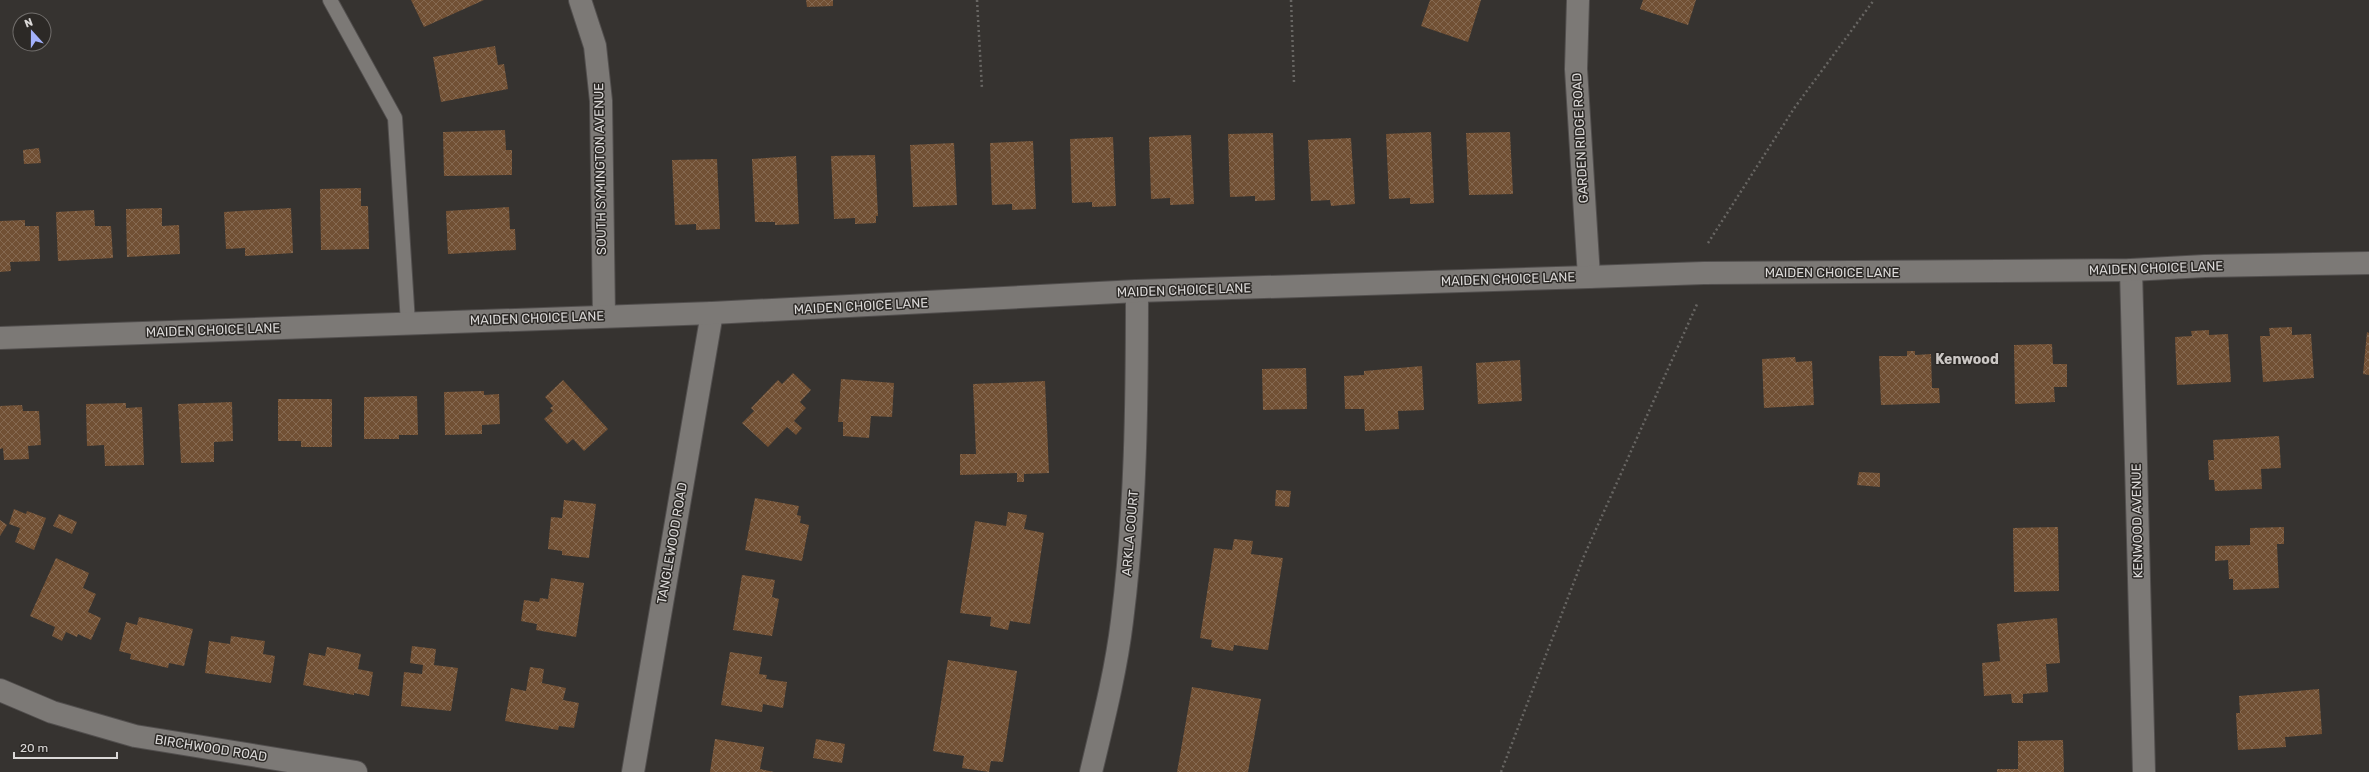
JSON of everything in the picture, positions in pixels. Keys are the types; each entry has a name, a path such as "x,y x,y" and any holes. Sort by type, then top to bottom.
{"street":[{"name":"SOUTH SYMINGTON AVENUE","path":"580,0 594,46 601,101 604,316"},
{"name":"GARDEN RIDGE ROAD","path":"1578,0 1576,69 1588,277"},
{"name":"MAIDEN CHOICE LANE","path":"0,338 604,316 712,314 1137,291 1704,273 2131,270 2204,266 2369,263"},
{"name":"KENWOOD AVENUE","path":"2131,270 2144,772"},
{"name":"ARKLA COURT","path":"1091,772 1122,622 1132,518 1137,409 1137,291"},
{"name":"TANGLEWOOD ROAD","path":"633,772 712,314"},
{"name":"BIRCHWOOD ROAD","path":"0,690 52,712 135,736 356,772"}],"lane":[{"path":"330,0 394,118 408,323"}],"path":[{"path":"977,0 982,89"},
{"path":"1291,0 1294,82"},
{"path":"1704,248 1795,107 1874,0"},
{"path":"1501,772 1584,556 1700,299"}],"building":[{"path":"411,0 484,0 424,27"},
{"path":"806,0 833,0 833,6 807,7"},
{"path":"1430,0 1481,0 1468,42 1421,26"},
{"path":"1643,0 1696,0 1688,25 1640,9"},
{"path":"495,46 498,65 504,64 508,89 441,102 433,57"},
{"path":"505,130 506,150 512,150 512,175 444,176 443,132"},
{"path":"1431,132 1434,203 1410,204 1410,198 1389,199 1386,134"},
{"path":"1510,132 1513,194 1469,195 1466,133"},
{"path":"1273,133 1275,200 1255,201 1255,196 1230,197 1228,134"},
{"path":"1191,135 1194,204 1170,205 1170,198 1151,199 1149,137"},
{"path":"1113,137 1116,206 1092,207 1092,202 1072,203 1070,139"},
{"path":"1351,138 1355,204 1331,206 1330,200 1311,201 1308,140"},
{"path":"1033,141 1036,209 1012,210 1012,204 992,205 990,143"},
{"path":"954,143 957,205 913,207 910,145"},
{"path":"39,148 41,163 24,164 23,150"},
{"path":"875,155 878,216 876,216 876,223 855,224 855,218 834,219 831,156"},
{"path":"796,156 799,224 775,225 775,222 755,222 752,159"},
{"path":"717,159 720,229 696,230 696,224 675,225 672,160"},
{"path":"361,188 361,206 368,206 369,249 321,250 320,189"},
{"path":"509,207 510,229 515,229 516,250 448,254 446,211"},
{"path":"162,208 162,226 179,225 180,254 127,257 126,209"},
{"path":"291,208 293,253 245,256 245,248 226,249 224,212"},
{"path":"94,210 95,226 111,226 113,258 58,261 56,212"},
{"path":"25,220 25,226 39,226 40,261 10,262 11,271 0,272 0,221"},
{"path":"2292,327 2292,335 2311,334 2314,378 2263,382 2260,336 2270,336 2269,328"},
{"path":"2209,330 2209,335 2228,334 2231,382 2177,385 2175,337 2192,336 2191,331"},
{"path":"2367,332 2369,333 2369,375 2363,374"},
{"path":"2052,344 2053,364 2067,364 2067,387 2054,387 2055,402 2015,404 2014,345"},
{"path":"1907,351 1915,351 1915,355 1931,354 1932,388 1939,388 1940,403 1881,405 1879,356 1907,356"},
{"path":"1795,357 1796,362 1812,361 1814,405 1764,408 1762,359"},
{"path":"1520,360 1522,401 1478,404 1476,363"},
{"path":"1422,366 1424,410 1398,411 1399,429 1365,431 1364,409 1345,409 1344,376 1364,375 1364,371"},
{"path":"1306,368 1307,409 1263,410 1262,369"},
{"path":"793,373 811,390 800,402 806,408 794,421 802,428 796,435 787,427 768,447 742,423 754,411 751,408 778,380 782,384"},
{"path":"841,379 894,383 892,417 871,416 869,438 843,436 843,422 838,422"},
{"path":"563,380 608,429 584,451 573,439 567,444 544,419 553,411 550,408 553,406 545,397"},
{"path":"1045,381 1049,473 1024,474 1024,482 1017,482 1017,473 960,475 960,454 976,454 973,384"},
{"path":"484,391 484,395 499,394 500,424 482,425 482,434 445,435 444,392"},
{"path":"417,396 418,435 399,435 399,439 364,439 364,397"},
{"path":"278,399 332,399 332,447 301,447 301,441 278,441"},
{"path":"232,402 233,441 214,442 214,462 181,463 178,404"},
{"path":"126,403 126,408 142,407 144,465 105,466 104,445 87,446 86,404"},
{"path":"22,405 23,411 39,411 41,445 28,446 29,459 4,460 3,448 0,449 0,406"},
{"path":"2279,436 2281,468 2261,469 2262,489 2215,491 2214,480 2209,480 2208,460 2214,460 2213,440"},
{"path":"1859,472 1880,473 1880,487 1857,485"},
{"path":"1276,490 1291,491 1289,507 1275,506"},
{"path":"755,498 799,506 797,515 801,516 800,523 809,525 802,561 745,550"},
{"path":"564,500 596,504 589,558 562,555 562,551 548,549 551,517 562,518"},
{"path":"14,509 26,514 27,511 46,518 34,550 15,542 20,528 9,524"},
{"path":"1008,512 1027,515 1024,529 1044,533 1030,624 1010,621 1008,630 990,626 991,617 960,613 975,521 1006,526"},
{"path":"59,514 77,522 72,534 53,526"},
{"path":"0,520 7,525 0,536"},
{"path":"2058,527 2059,591 2014,592 2013,528"},
{"path":"2284,527 2284,544 2277,544 2279,588 2233,590 2233,579 2229,579 2228,560 2215,561 2215,546 2250,545 2250,528"},
{"path":"1234,539 1253,541 1251,554 1283,558 1268,650 1234,645 1233,651 1211,647 1212,640 1200,638 1214,548 1232,550"},
{"path":"56,558 89,573 83,588 96,594 88,612 101,618 91,640 78,634 77,637 66,632 62,641 52,636 55,627 30,616"},
{"path":"742,575 775,580 772,597 779,599 772,636 733,630"},
{"path":"551,578 584,583 576,637 536,630 537,624 521,621 524,600 539,602 540,598 548,599"},
{"path":"139,617 193,629 184,666 169,663 168,668 130,659 131,654 119,651 126,622 137,625"},
{"path":"2057,618 2060,663 2046,664 2048,692 2023,694 2023,703 2012,703 2011,694 1984,696 1982,663 2000,661 1997,624"},
{"path":"231,636 265,641 263,654 275,656 271,683 205,673 209,641 230,644"},
{"path":"412,646 436,649 434,665 458,668 451,711 401,706 404,672 422,674 423,665 410,663"},
{"path":"327,647 361,654 358,669 373,672 369,696 354,693 354,695 303,685 309,653 325,656"},
{"path":"730,652 762,657 759,674 767,675 766,679 787,682 783,708 763,704 762,712 721,705"},
{"path":"948,660 1017,671 1003,762 991,761 989,772 962,768 964,756 933,751"},
{"path":"530,667 544,669 542,683 566,688 563,700 579,703 574,728 559,726 558,730 505,721 511,688 526,691"},
{"path":"1192,687 1261,699 1248,772 1177,772"},
{"path":"2319,689 2322,734 2285,737 2286,747 2238,750 2236,713 2240,713 2239,696"},
{"path":"715,739 764,747 760,769 774,772 710,772"},
{"path":"816,739 845,744 842,763 813,758"},
{"path":"2063,740 2064,772 1997,772 1997,769 2018,769 2018,741"}],"district":[{"name":"Kenwood","path":"1967,359"}]}
